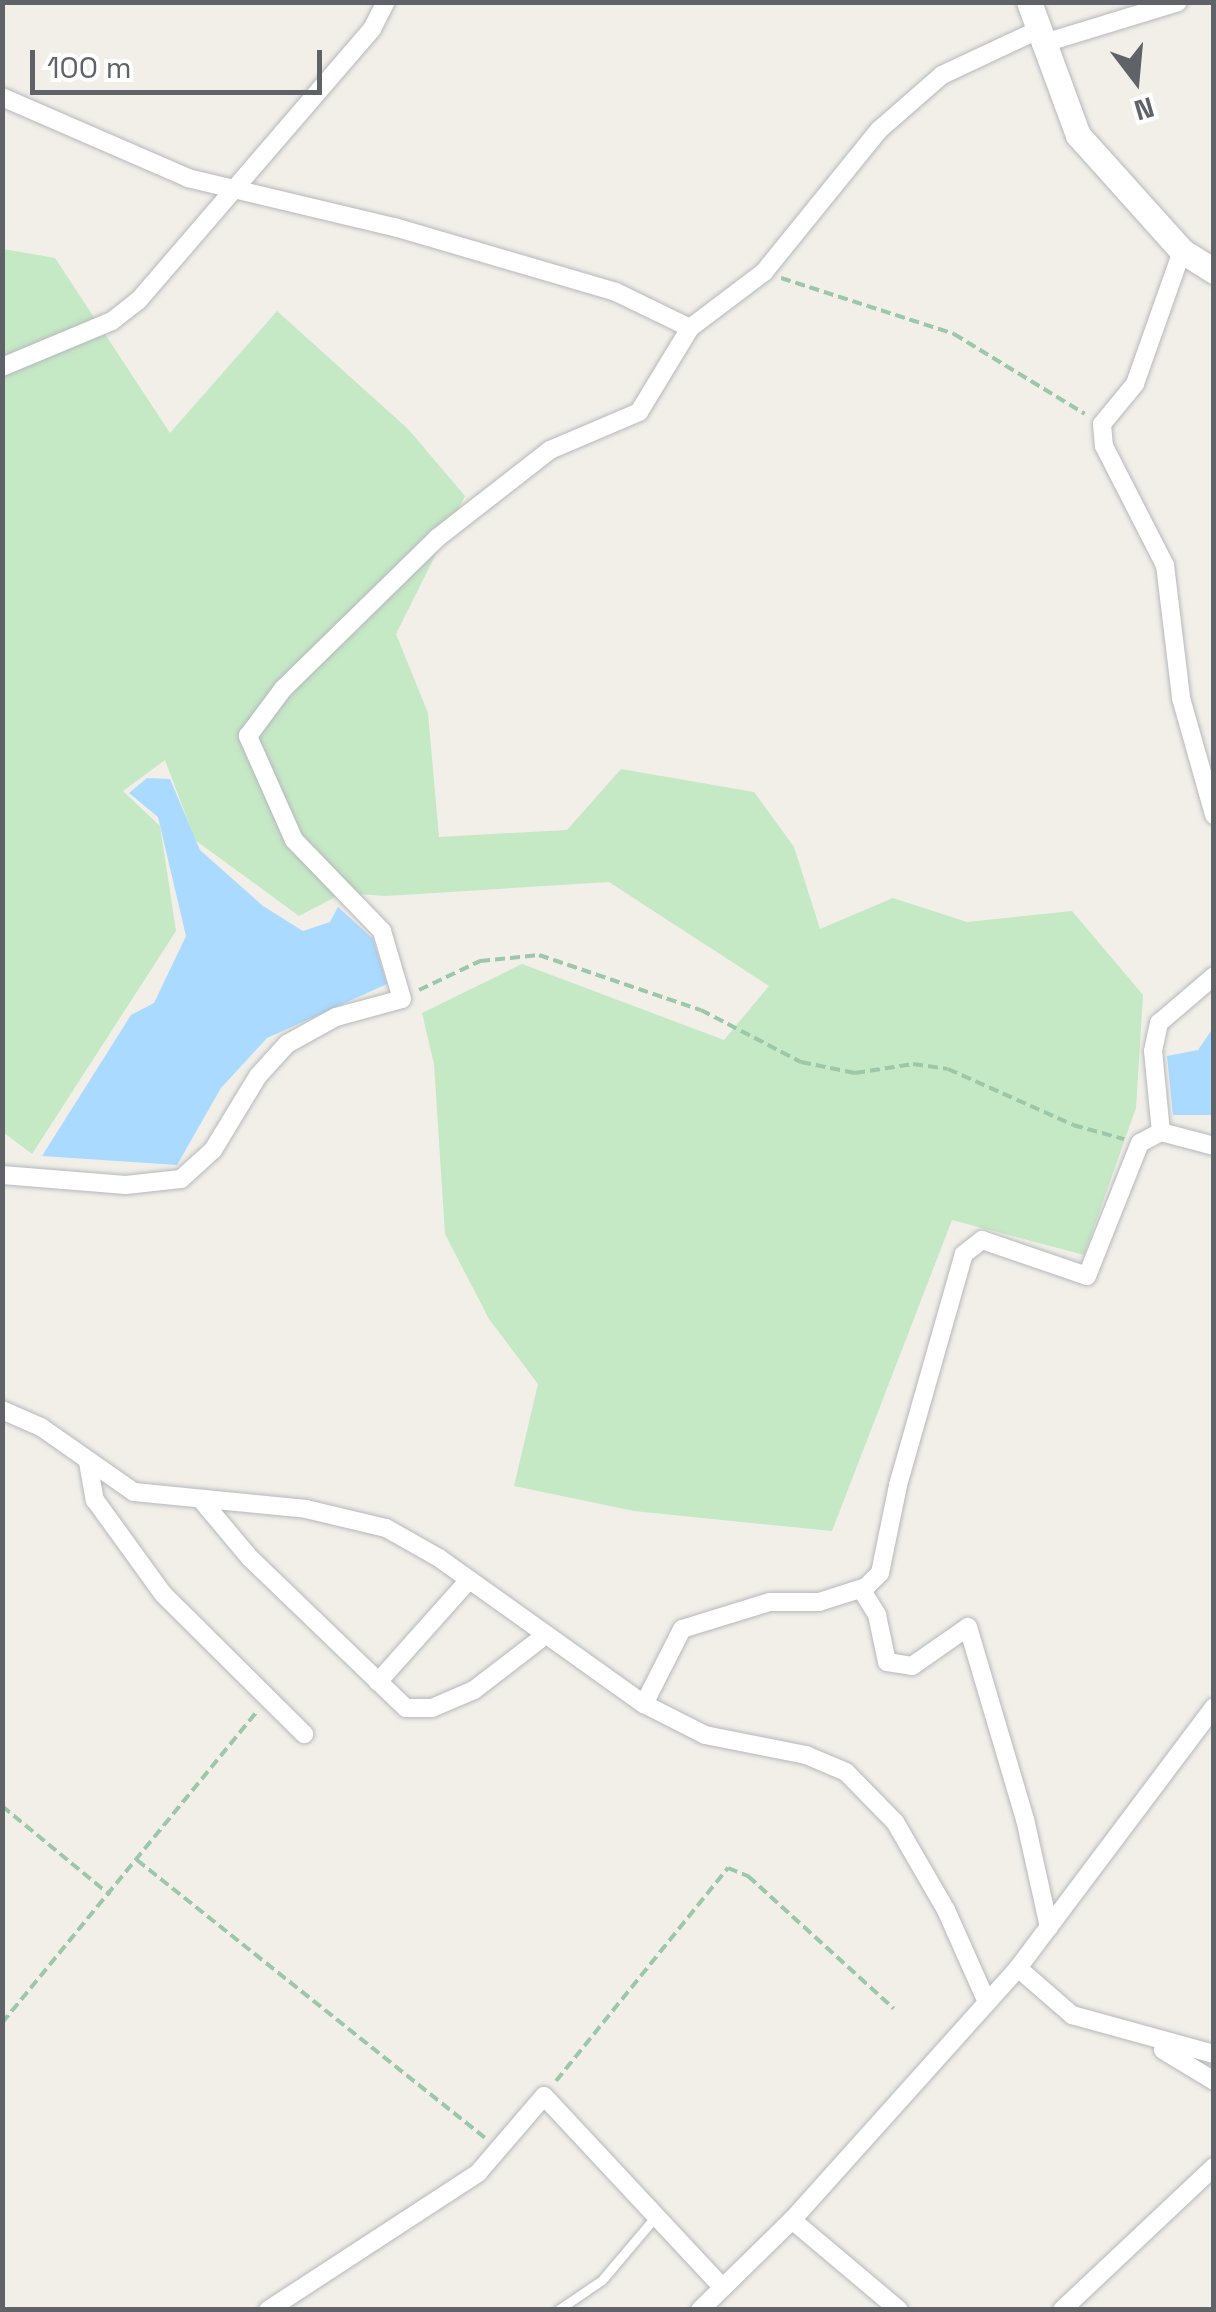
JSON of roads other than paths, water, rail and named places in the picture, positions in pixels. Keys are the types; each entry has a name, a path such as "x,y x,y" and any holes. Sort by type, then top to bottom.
{"street":[{"path":"2,367 112,321 138,302 233,185 372,29 386,2"},
{"path":"1028,2 1038,38 1078,136 1182,251 1214,271"},
{"path":"2,1175 126,1186 181,1178 213,1150 258,1076 288,1044 336,1018 402,999 382,932 294,840 248,736 283,689 437,538 550,450 640,412 690,328 764,272 879,130 942,75 1038,38 1178,2"},
{"path":"2,97 188,178 233,185 616,292 690,328"},
{"path":"1182,251 1134,384 1102,424 1104,446 1164,566 1181,698 1214,815"},
{"path":"1161,1132 1153,1051 1159,1022 1214,976"},
{"path":"644,1704 682,1629 770,1602 818,1602 861,1589 880,1574 898,1485 964,1254 982,1240 1087,1276 1140,1144 1161,1132 1214,1146"},
{"path":"2,1410 41,1427 134,1492 202,1502 306,1509 386,1528 469,1580 644,1704 705,1734 806,1755 846,1772 895,1822 946,1910 987,2002"},
{"path":"88,1462 95,1500 163,1594 304,1734"},
{"path":"202,1502 250,1558 406,1708 432,1708 474,1690 544,1636"},
{"path":"378,1682 469,1580"},
{"path":"861,1589 877,1615 886,1662 912,1666 968,1627 1025,1818 1049,1927"},
{"path":"700,2310 792,2220 1018,1968 1214,1707"},
{"path":"1018,1968 1072,2015 1174,2054 1214,2081"},
{"path":"1102,2026 1214,2054"},
{"path":"268,2310 478,2173 544,2096 722,2287"},
{"path":"1062,2310 1214,2168"},
{"path":"792,2220 898,2310"}],"lane":[{"path":"558,2310 602,2280 655,2217"}],"water":[{"path":"147,778 170,779 200,850 263,906 303,931 330,922 338,907 373,939 387,984 267,1038 221,1088 177,1165 42,1156 131,1015 154,1003 186,936 158,817 129,793"},
{"path":"1213,1028 1213,1115 1173,1115 1167,1056 1198,1050"}]}
